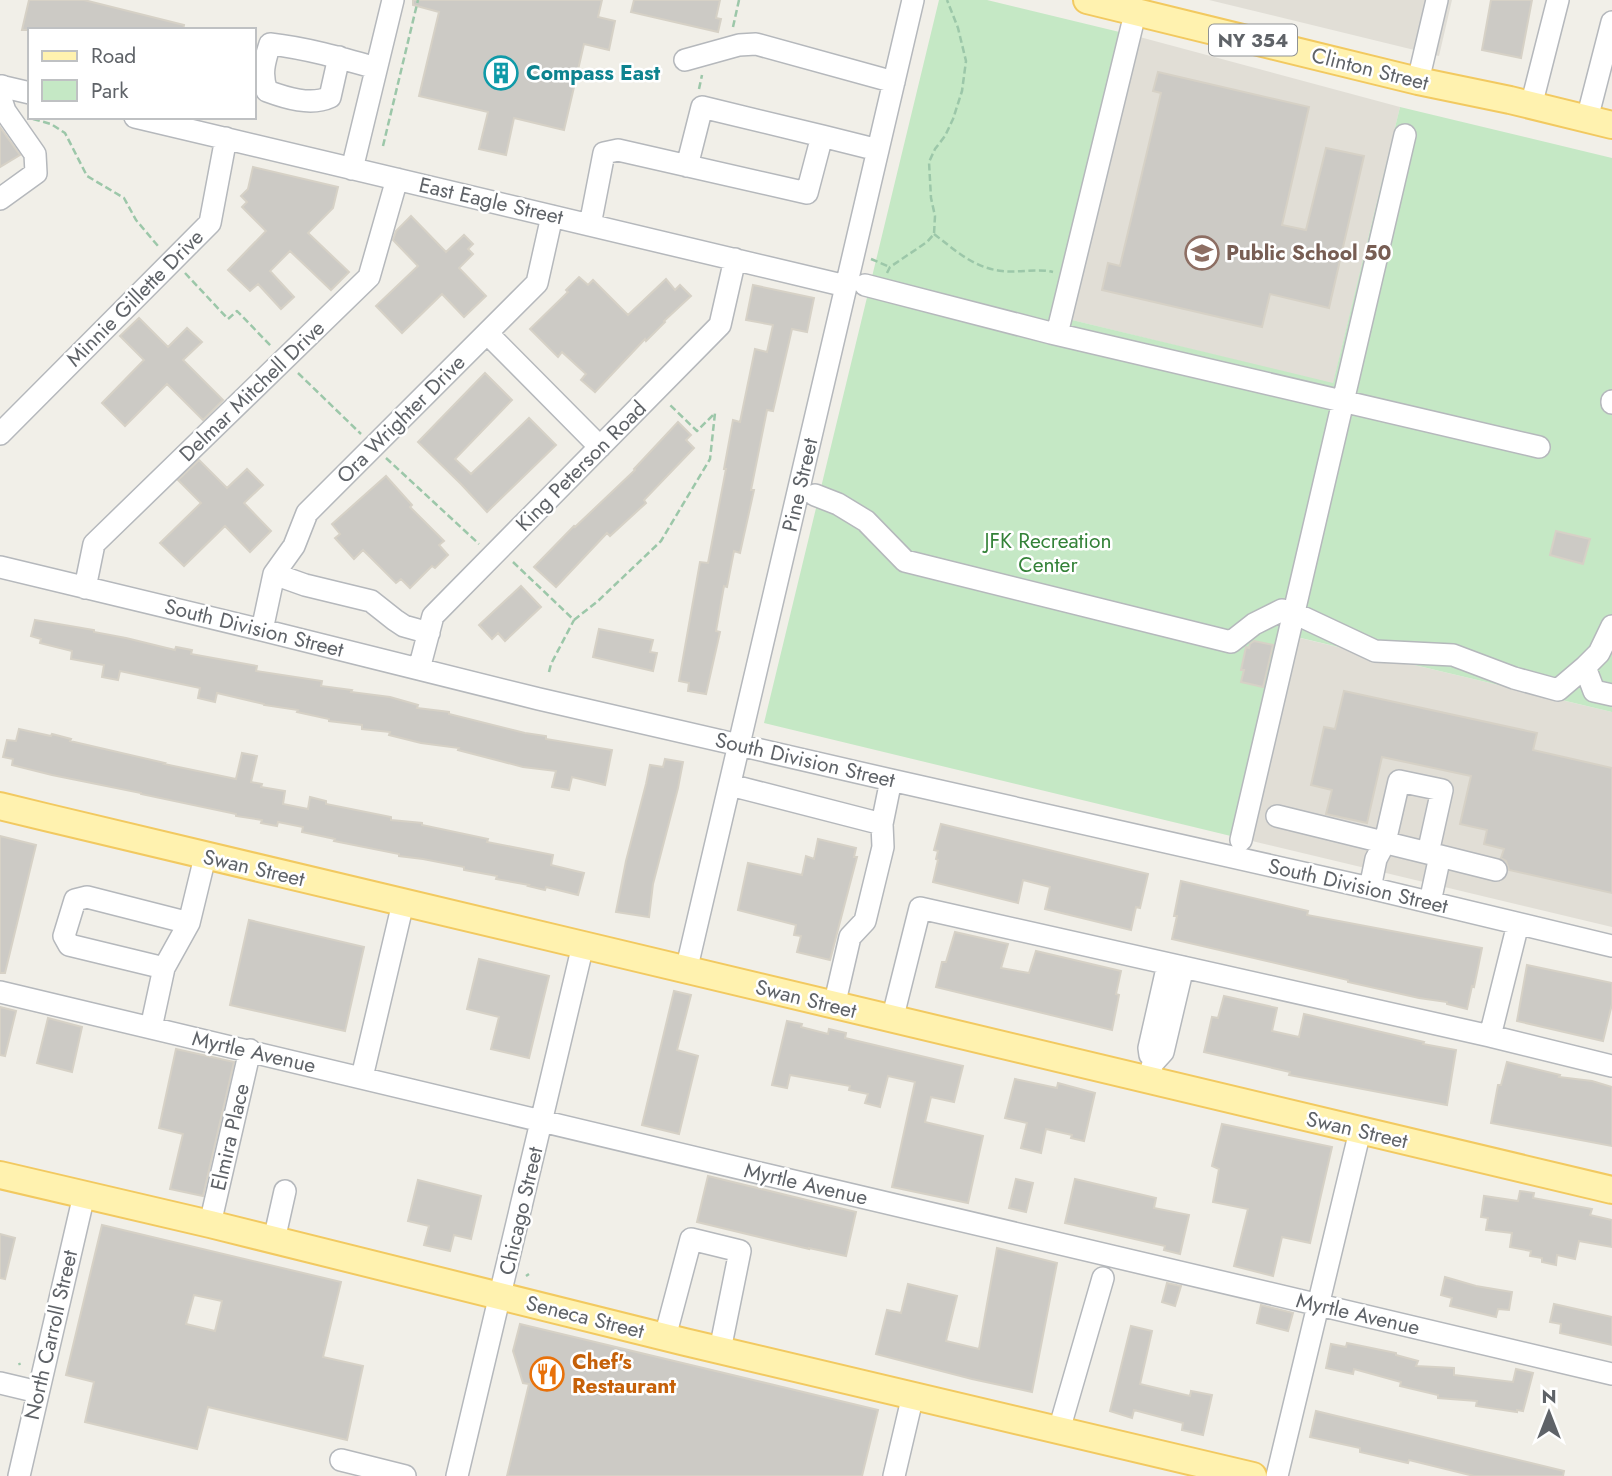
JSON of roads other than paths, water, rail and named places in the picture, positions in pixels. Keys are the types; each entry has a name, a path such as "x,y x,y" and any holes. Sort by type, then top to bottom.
{"main road":[{"name":"Clinton Street","path":"1087,0 1418,81 1600,122"},
{"name":"Swan Street","path":"0,806 892,1020 1151,1072 1360,1131 1612,1190"},
{"name":"Seneca Street","path":"0,1175 1059,1430 1184,1468 1253,1476"}],"street":[{"path":"352,169 393,0"},
{"name":"Pine Street","path":"686,971 739,746 856,286 878,150 913,0"},
{"path":"1418,81 1437,0"},
{"path":"1531,106 1558,0"},
{"path":"1600,122 1612,22"},
{"path":"1058,334 1132,26"},
{"path":"685,61 728,48 756,44 894,82"},
{"path":"339,57 376,68"},
{"path":"0,199 36,173 35,155 5,111 1,86 28,93"},
{"path":"687,166 702,107 878,150"},
{"name":"East Eagle Street","path":"144,119 1539,447"},
{"path":"1241,840 1405,135"},
{"path":"590,225 604,153 618,150 807,193 822,136"},
{"name":"Minnie Gillette Drive","path":"0,434 210,223 226,138"},
{"name":"Delmar Mitchell Drive","path":"85,588 94,544 369,277 397,179"},
{"name":"Ora Wrighter Drive","path":"262,630 274,574 294,546 307,513 537,282 552,216"},
{"name":"King Peterson Road","path":"419,669 433,616 720,325 735,259"},
{"path":"487,333 600,447"},
{"path":"815,495 838,504 866,521 905,561 1231,642 1254,624 1282,610 1375,651 1453,655 1514,678 1558,690 1603,693"},
{"name":"South Division Street","path":"0,567 739,746 1370,888 1612,946"},
{"path":"274,574 305,585 371,601 404,626 429,633"},
{"path":"1558,690 1600,653 1612,626"},
{"path":"1585,667 1603,693"},
{"path":"834,1006 850,937 865,921 883,847 882,824 891,780"},
{"path":"1370,888 1376,859 1385,842 1399,781 1442,790 1430,902"},
{"path":"730,785 882,824"},
{"path":"1277,816 1496,870"},
{"path":"151,1028 164,968 190,923 205,857"},
{"path":"164,968 69,945 65,936 75,900 88,897 190,923"},
{"path":"362,1077 403,903"},
{"path":"892,1020 920,908 1612,1066"},
{"path":"1490,1036 1518,923"},
{"name":"Chicago Street","path":"457,1476 583,945"},
{"path":"1151,1072 1149,1048 1176,965"},
{"name":"Myrtle Avenue","path":"0,992 1612,1374"},
{"name":"Elmira Place","path":"210,1224 250,1051"},
{"path":"1277,1476 1360,1131"},
{"path":"274,1240 285,1191"},
{"name":"North Carroll Street","path":"19,1476 84,1195"},
{"path":"666,1337 691,1239 740,1251 720,1350"},
{"path":"1059,1430 1102,1278"},
{"path":"0,1382 38,1392"},
{"path":"894,1476 913,1395"},
{"path":"341,1460 405,1476"}],"place":[{"name":"Compass East","path":"501,73"},
{"name":"Public School 50","path":"1202,253"},
{"name":"Chef's Restaurant","path":"547,1374"}],"park label":[{"name":"JFK Recreation Center","path":"1048,553"}]}
